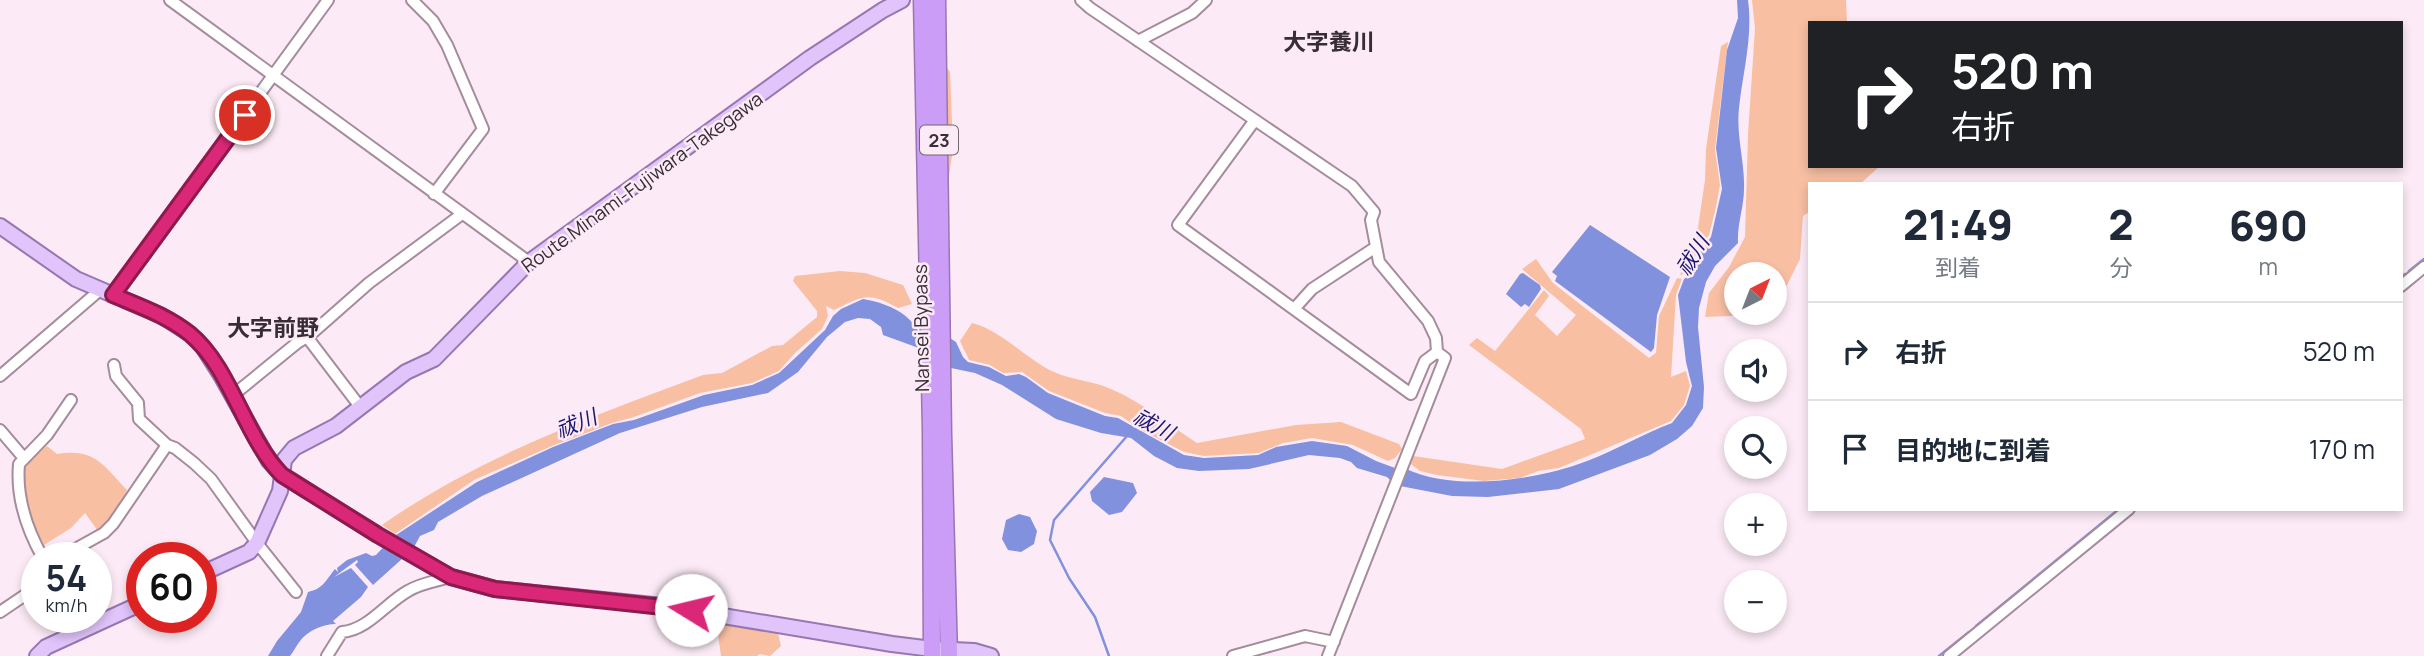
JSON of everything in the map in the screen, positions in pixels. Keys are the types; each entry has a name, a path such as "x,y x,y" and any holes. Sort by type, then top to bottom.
{"highway":[{"name":"Nansei Bypass","path":"922,0 934,279 937,432 949,653"},
{"name":"Nansei Bypass","path":"934,279 937,0"},
{"name":"Nansei Bypass","path":"932,653 937,432"}],"main road":[{"name":"Route Minami-Fujiwara-Takegawa","path":"257,543 280,491 284,460 294,448 336,426 407,372 426,364 447,349 529,262 810,58 874,15 902,0"},
{"path":"0,226 57,267 162,316 190,334 209,355 269,461 282,475 451,577 495,589 663,606 932,653 974,651 991,656"},
{"path":"217,567 249,552 257,543"},
{"path":"37,656 46,648 126,610"}],"street":[{"path":"170,0 529,262"},
{"path":"0,376 106,292 273,76 328,0"},
{"path":"412,0 433,21 440,33 482,129 434,194"},
{"path":"1081,0 1352,186 1374,212 1371,220 1379,262 1428,321 1436,338 1437,352 1445,358 1328,656"},
{"path":"1138,41 1192,13 1206,0"},
{"path":"1255,120 1178,225 1411,394 1425,361 1437,352"},
{"path":"232,396 307,337 369,283 462,214"},
{"path":"1294,309 1312,289 1376,247"},
{"path":"2403,284 2424,267"},
{"path":"307,337 361,408"},
{"path":"114,365 116,376 138,403 139,419 211,479 296,592"},
{"path":"36,542 20,506 19,464 47,435 71,400"},
{"path":"0,430 23,457"},
{"path":"88,542 113,524 167,445"},
{"path":"1949,656 2127,511"},
{"path":"327,656 342,632 355,631 405,592 451,577"},
{"path":"0,612 21,598"},
{"path":"1233,656 1305,636 1334,642"}],"shaded area":[{"path":"1752,0 1846,0 1847,21 1808,21 1808,168 1878,168 1862,182 1808,182 1808,213 1803,216 1800,259 1787,285 1787,262 1732,262 1745,237 1755,28"},
{"path":"1728,42 1715,149 1720,185 1716,207 1709,235 1697,252 1689,273 1680,275 1697,234 1721,46"},
{"path":"947,68 950,72 953,149 947,190"},
{"path":"1536,259 1553,283 1649,358 1656,353 1659,316 1677,278 1682,279 1676,295 1671,377 1686,371 1690,386 1684,405 1671,421 1559,468 1538,471 1520,478 1484,481 1420,471 1411,464 1413,456 1502,469 1585,439 1581,429 1469,345 1477,338 1495,351 1544,290 1549,296 1535,315 1557,336 1576,315 1522,269"},
{"path":"840,271 865,273 903,285 912,304 898,308 879,299 866,297 834,310 826,306 828,316 822,329 779,371 752,383 700,393 552,446 474,480 395,534 382,525 458,478 537,440 703,375 722,373 772,346 783,345 817,317 817,311 793,281 795,276"},
{"path":"1724,274 1724,316 1705,317 1709,293"},
{"path":"972,323 993,332 1054,372 1122,394 1197,443 1296,425 1341,422 1399,444 1402,449 1395,458 1388,461 1353,445 1312,438 1283,443 1259,453 1204,456 1184,452 1141,430 1121,416 1105,413 1049,391 1022,372 1003,373 990,365 969,360 960,341"},
{"path":"47,446 57,454 90,456 104,466 127,490 120,508 98,531 85,513 71,528 49,542 42,542 24,505 23,465"},
{"path":"716,620 777,629 781,646 770,656 721,656"}],"water":[{"path":"1737,0 1748,0 1749,14 1738,119 1744,196 1738,243 1715,266 1706,282 1699,308 1703,408 1692,426 1677,439 1650,455 1559,489 1488,497 1452,496 1400,486 1406,469 1426,476 1472,482 1521,478 1567,468 1598,457 1672,423 1686,405 1692,386 1686,362 1678,295 1684,279 1692,273 1698,255 1711,237 1722,189 1716,148 1727,50 1738,18"},
{"path":"1590,225 1670,277 1657,315 1654,348 1651,352 1555,281 1557,276 1552,272"},
{"path":"1523,273 1540,285 1541,289 1529,307 1525,304 1521,307 1506,294"},
{"path":"863,299 902,313 918,331 950,338 956,342 968,362 989,367 1006,376 1019,374 1026,377 1048,393 1105,416 1118,418 1184,455 1204,458 1258,455 1276,447 1312,441 1347,446 1395,468 1391,481 1387,477 1357,468 1351,462 1340,458 1309,455 1249,469 1199,471 1177,468 1154,456 1131,438 1101,433 1056,419 1002,385 975,373 951,368 916,347 883,335 881,327 870,319 858,318 845,322 827,337 798,372 768,393 702,407 620,433 482,496 438,522 434,530 420,536 413,549 373,585 355,565 357,560 334,577 351,568 368,587 361,597 333,621 336,624 311,631 290,656 268,656 301,612 308,592 321,586 335,569 338,572 337,568 347,560 366,553 376,555 393,537 477,482 553,447 613,424 634,420 704,395 752,385 779,373 825,330 833,316 841,309"},
{"path":"1104,477 1133,483 1137,493 1122,512 1109,515 1092,501 1090,492"},
{"path":"1019,514 1030,517 1037,531 1034,544 1021,552 1008,550 1002,539 1006,520"}],"waterway":[{"path":"2409,271 2424,259"},
{"path":"1109,656 1095,617 1069,578 1050,540 1054,520 1127,436"},
{"path":"1976,626 2117,511"},
{"path":"1939,656 1969,632"}],"district":[{"name":"大字養川","path":"1329,41"},
{"name":"大字前野","path":"273,327"}],"route":[{"path":"245,115 113,295 162,316 197,340 209,355 269,461 282,475 451,577 495,589 691,610"}],"water label":[{"name":"祓川","path":"1692,255"},
{"name":"祓川","path":"576,423"},
{"name":"祓川","path":"1154,424"}]}
